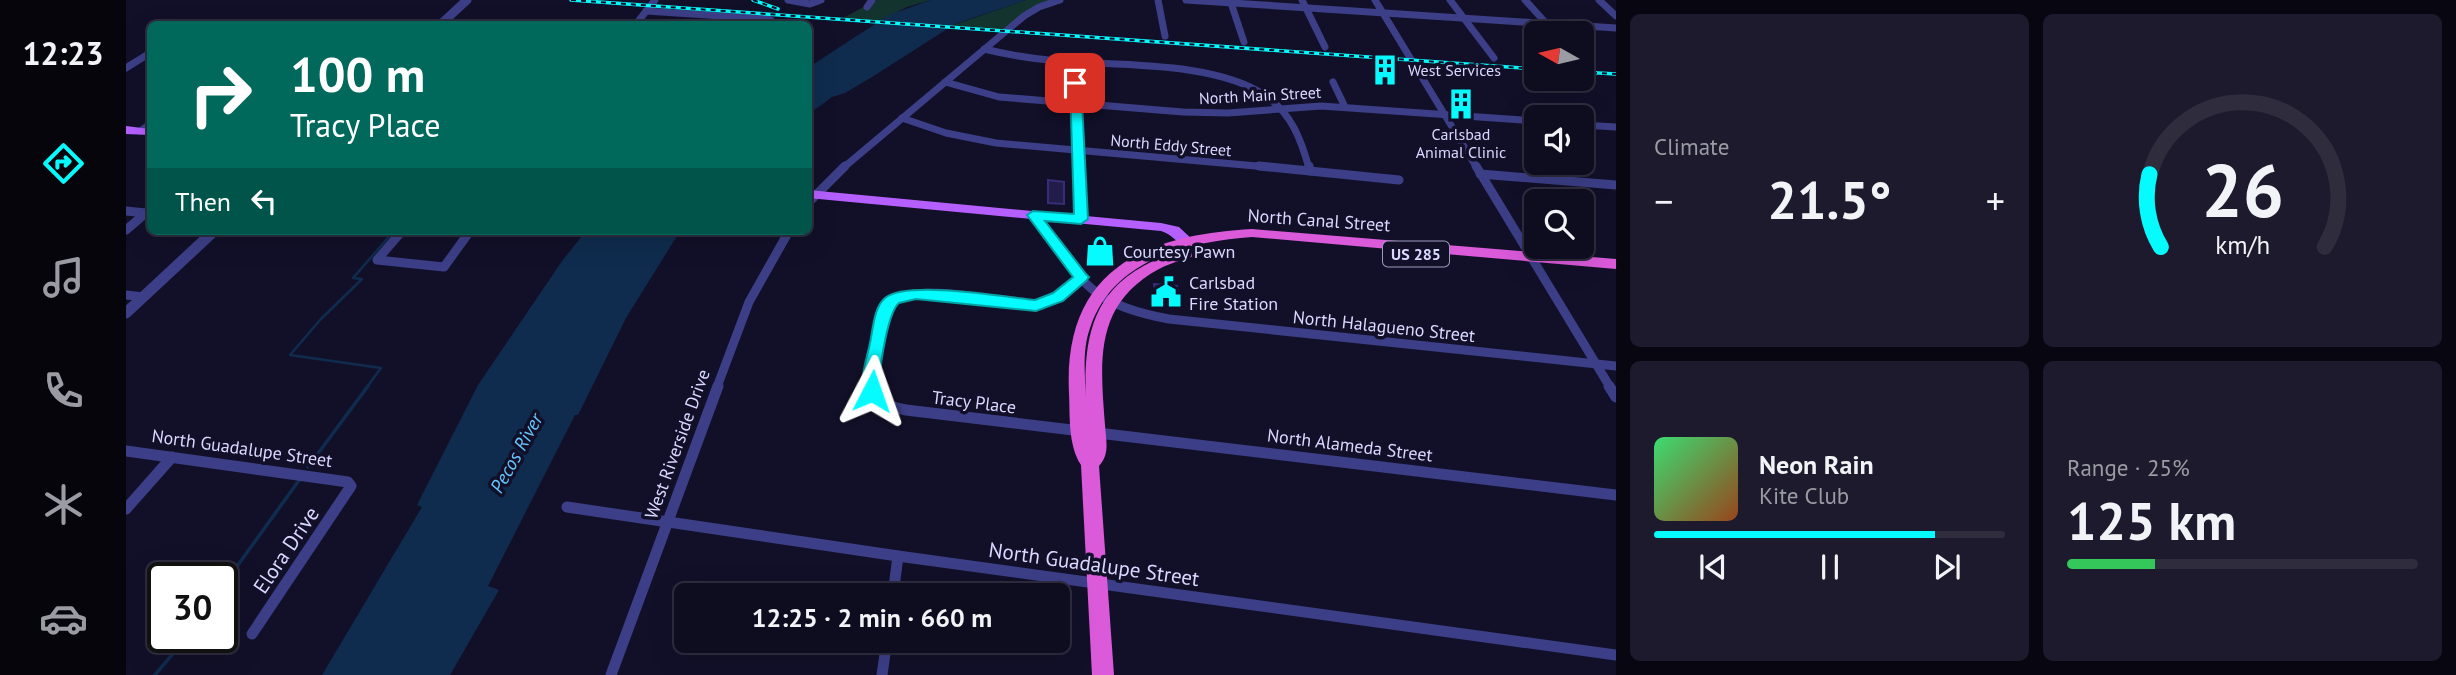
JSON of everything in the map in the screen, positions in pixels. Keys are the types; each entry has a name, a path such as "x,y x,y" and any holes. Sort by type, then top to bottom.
{"highway":[{"name":"North Canal Street","path":"1104,299 1118,274 1137,260 1188,242 1229,234 1272,233 1533,260 1616,272"},
{"path":"1188,242 1217,247"},
{"name":"North Canal Street","path":"1104,299 1157,264 1184,254 1217,247 1289,242 1616,264"},
{"name":"US 285","path":"1103,675 1090,464 1098,455 1089,431 1094,347 1104,299"}],"main road":[{"path":"126,130 147,129"},
{"path":"812,198 1168,228 1188,242"}],"street":[{"path":"443,21 467,0"},
{"path":"638,21 655,0"},
{"path":"788,0 810,4 821,0"},
{"path":"867,7 872,0"},
{"path":"812,196 1034,9 1060,0"},
{"path":"1158,0 1165,36"},
{"path":"1186,0 1524,22"},
{"path":"1302,0 1325,47"},
{"path":"1375,0 1616,397"},
{"path":"1450,0 1494,58"},
{"path":"1525,0 1544,21"},
{"path":"1600,0 1616,16"},
{"path":"1230,1 1244,42"},
{"path":"646,11 771,21"},
{"path":"1594,26 1616,28"},
{"path":"984,49 1014,58 1205,73 1248,88 1280,108 1296,130 1310,170"},
{"path":"126,68 147,55"},
{"path":"1074,62 1081,219"},
{"name":"North Main Street","path":"945,82 999,97 1209,113 1345,107 1524,120"},
{"path":"1333,82 1345,107"},
{"name":"North Eddy Street","path":"902,118 970,139 1399,180"},
{"path":"1594,126 1616,127"},
{"path":"1480,174 1616,185"},
{"path":"126,211 147,214"},
{"path":"126,230 147,215"},
{"path":"1033,215 1081,277 1104,299"},
{"path":"126,313 210,235"},
{"path":"399,235 377,260 444,267 467,235"},
{"name":"West Riverside Drive","path":"611,675 749,302 787,235"},
{"name":"Tracy Place","path":"1081,277 1058,297 1036,305 916,294 901,295 888,303 885,309 871,386 879,401 893,408 1089,431"},
{"path":"126,295 144,297"},
{"name":"North Halagueno Street","path":"1104,299 1169,319 1616,366"},
{"name":"North Alameda Street","path":"1089,431 1616,495"},
{"name":"North Guadalupe Street","path":"126,451 343,479 351,486"},
{"path":"126,509 172,457"},
{"name":"Elora Drive","path":"252,634 351,486"},
{"name":"North Guadalupe Street","path":"567,507 898,556 1616,655"},
{"path":"895,583 898,556"},
{"path":"882,675 885,653"}],"green space":[{"path":"877,0 931,0 907,7 877,22 841,19"},
{"path":"1026,0 1060,0 1044,5 1006,31 948,27"}],"water":[{"path":"931,0 1026,0 955,24 872,77 845,93 832,97 812,112 812,65 889,15"},
{"name":"Pecos River","path":"583,235 678,235 626,318 578,415 575,415 488,586 499,590 450,675 322,675 422,507 417,505 478,385 562,261"}],"building":[{"path":"1048,180 1064,182 1064,204 1048,203"},
{"name":"Carlsbad Fire Station","path":"1154,284 1177,286 1180,305 1156,298"}],"waterway":[{"path":"367,387 381,368 290,355 320,320 362,279 353,278 391,235"},
{"path":"308,467 368,386"},
{"path":"238,565 300,479"},
{"path":"155,675 174,653"}],"railway":[{"path":"571,0 1524,68"},
{"path":"753,0 778,9"},
{"path":"1594,73 1616,74"}],"place":[{"name":"West Services","path":"1385,70"},
{"name":"Carlsbad Animal Clinic","path":"1461,104"},
{"name":"Courtesy Pawn","path":"1100,251"},
{"name":"Carlsbad Fire Station","path":"1166,292"}],"route":[{"path":"872,391 871,378 883,315 888,303 901,295 916,294 1036,305 1058,297 1081,277 1033,215 1081,219 1075,83"}]}
